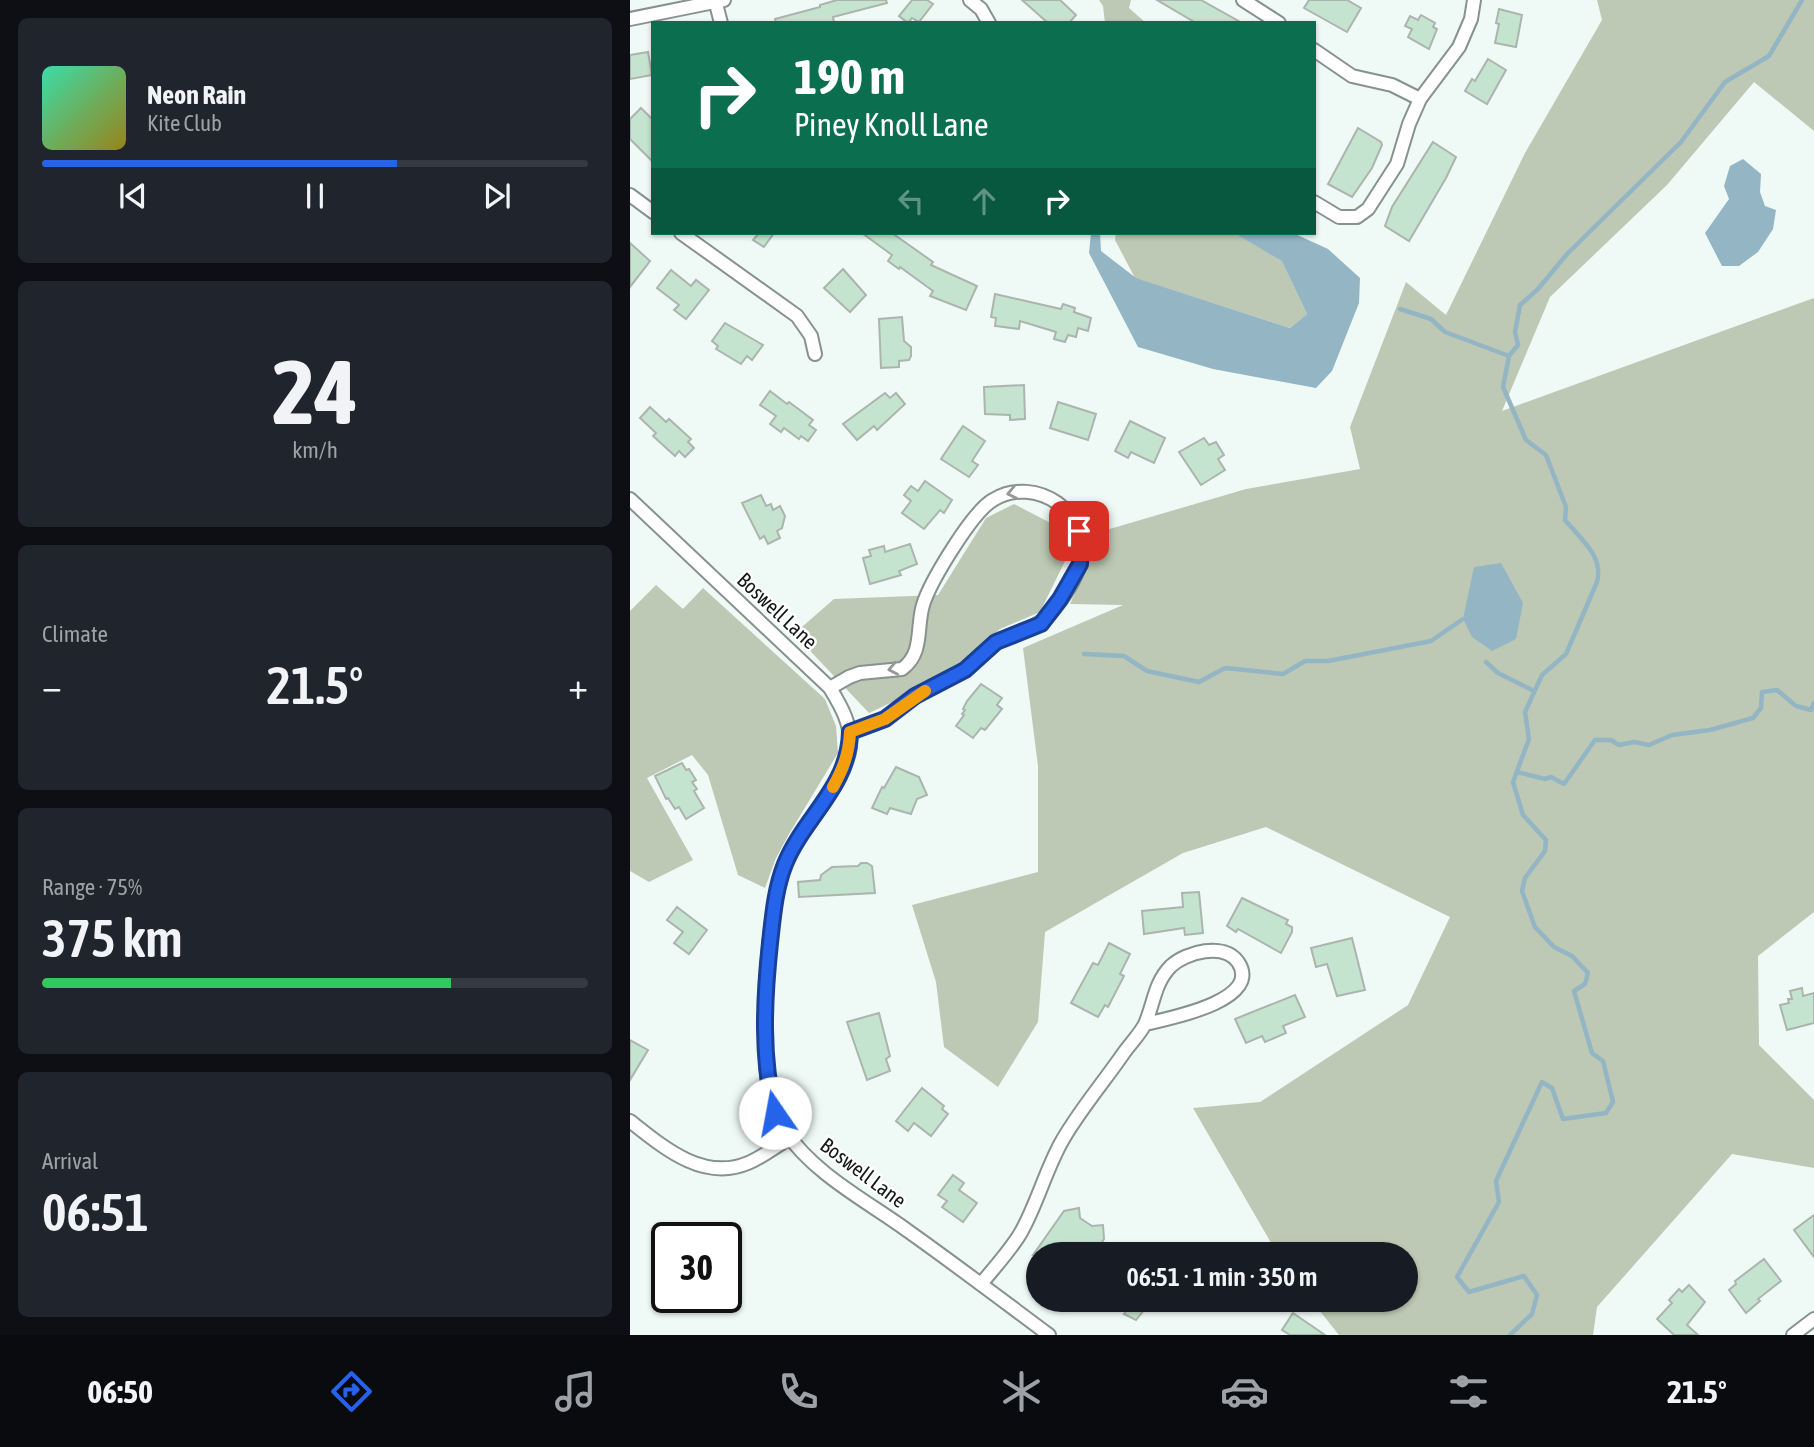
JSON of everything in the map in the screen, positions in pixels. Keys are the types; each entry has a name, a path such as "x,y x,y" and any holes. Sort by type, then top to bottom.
{"street":[{"path":"970,0 981,9 988,21"},
{"path":"1243,0 1276,21"},
{"path":"1316,203 1339,218 1357,217 1368,209 1397,164 1420,99 1459,47 1471,19 1474,0"},
{"path":"630,19 718,1 721,21"},
{"path":"1316,51 1352,76 1392,85 1420,99"},
{"path":"630,195 651,211"},
{"path":"684,235 797,316 811,336 815,354"},
{"path":"830,688 849,677 902,669 909,664 921,633 922,609 927,593 965,530 991,500 1007,493 1035,492 1060,503 1071,516 1079,531 1080,564 1057,604 1041,624 996,642 965,670 915,696 885,719 850,732"},
{"name":"Boswell Lane","path":"630,499 830,688 842,708 850,732 850,748 844,768 799,837 785,864 774,899 768,965 765,1058 775,1113 799,1149 826,1173 1049,1335"},
{"path":"981,1284 1020,1234 1061,1142 1145,1024 1161,977 1173,964 1188,956 1207,951 1223,951 1239,964 1242,972 1240,984 1219,1001 1192,1013 1145,1024"},
{"path":"630,1121 685,1161 718,1168 745,1164 790,1138"},
{"path":"1793,1335 1814,1319"}],"green space":[{"path":"1099,0 1131,0 1129,8 1144,21 1105,21 1103,6"},
{"path":"1597,0 1814,0 1814,131 1754,82 1667,185 1550,297 1502,411 1814,298 1814,912 1758,956 1759,1045 1814,1100 1814,1168 1732,1154 1597,1307 1593,1335 1339,1335 1321,1312 1418,1312 1418,1242 1270,1242 1193,1108 1260,1102 1408,1005 1450,917 1266,827 1183,853 1045,932 1038,1022 998,1087 944,1047 936,982 912,905 1038,872 1038,766 1023,648 1123,605 1070,604 1089,562 1089,541 1096,533 1246,489 1360,469 1350,427 1406,282 1446,315 1525,153 1602,20"},
{"path":"1116,235 1238,235 1282,260 1307,314 1290,328 1135,278 1115,240"},
{"path":"1014,504 1068,532 1069,553 1040,612 1000,629 965,661 869,713 796,636 795,633 834,599 938,595 986,518"},
{"path":"656,585 683,609 703,588 825,699 836,726 838,753 776,858 765,888 738,875 708,775 692,755 647,778 693,860 649,882 630,871 630,611"}],"water":[{"path":"1743,159 1761,174 1760,192 1765,206 1776,210 1773,229 1758,252 1739,266 1722,266 1705,233 1729,199 1724,186 1730,166"},
{"path":"1091,235 1100,235 1101,251 1136,278 1290,328 1307,314 1282,261 1237,235 1297,235 1328,249 1360,278 1359,303 1332,371 1316,388 1213,369 1138,347 1089,253"},
{"path":"1501,563 1523,603 1516,639 1492,651 1472,637 1463,619 1474,567"}],"building":[{"path":"837,0 886,0 887,3 833,17 834,21 776,21"},
{"path":"912,0 927,0 933,4 920,21 912,18 905,21 899,16"},
{"path":"1022,0 1060,0 1076,15 1071,21 1046,21"},
{"path":"1157,0 1201,0 1238,21 1193,21"},
{"path":"1309,0 1347,0 1361,8 1347,32 1304,8"},
{"path":"1499,9 1522,15 1516,47 1495,43"},
{"path":"1421,15 1435,23 1433,27 1437,29 1429,49 1408,37 1412,29 1405,26 1410,16 1418,20"},
{"path":"648,52 651,75 630,79 630,55"},
{"path":"1488,59 1506,70 1487,104 1465,91 1472,79 1475,81"},
{"path":"641,108 651,118 651,160 630,139 630,119"},
{"path":"1358,128 1382,145 1372,168 1352,197 1328,184"},
{"path":"1433,142 1456,157 1409,241 1385,226 1392,207"},
{"path":"757,235 773,235 764,247 753,240"},
{"path":"865,235 895,235 933,262 931,265 977,286 966,310 930,296 933,291 888,261 892,255"},
{"path":"630,243 650,261 630,287"},
{"path":"843,269 866,295 850,312 824,288"},
{"path":"671,270 691,286 696,280 709,290 686,319 674,310 679,305 657,288"},
{"path":"995,294 1061,309 1063,304 1075,308 1074,312 1091,318 1088,331 1078,328 1076,337 1068,335 1065,342 1054,339 1056,332 1020,321 1019,329 995,326 996,318 991,317"},
{"path":"902,317 904,341 911,347 911,356 909,360 899,361 899,367 881,368 879,319"},
{"path":"725,323 763,345 752,360 747,356 741,364 716,349 718,346 712,341"},
{"path":"1024,385 1025,419 1010,420 1010,415 985,414 984,387"},
{"path":"770,391 813,420 809,425 816,430 808,441 801,436 799,439 784,428 781,432 770,424 776,416 760,405"},
{"path":"885,393 890,398 896,393 905,404 877,430 874,426 857,440 843,424"},
{"path":"1058,402 1096,414 1088,440 1050,428"},
{"path":"650,407 666,422 669,419 691,439 688,442 694,448 685,457 679,451 675,456 653,436 656,433 640,418"},
{"path":"1130,421 1165,438 1154,463 1131,452 1128,458 1115,451"},
{"path":"963,426 985,441 972,461 978,465 969,477 941,459"},
{"path":"1204,438 1209,445 1216,442 1224,455 1218,459 1225,470 1201,485 1179,452"},
{"path":"925,481 952,500 944,513 940,510 924,529 902,513 911,501 904,495 911,486 918,491"},
{"path":"761,495 766,506 771,504 773,510 780,506 785,516 782,528 777,531 780,538 768,544 764,536 760,539 742,503"},
{"path":"910,544 917,564 899,571 901,575 870,584 863,558 871,556 869,550 884,546 885,552"},
{"path":"981,684 1002,698 997,705 1002,709 985,730 981,728 973,738 956,726 964,715 963,709 967,701"},
{"path":"682,763 696,780 692,782 697,789 694,791 704,808 686,819 679,807 675,809 668,798 666,799 655,776"},
{"path":"896,767 919,777 927,795 917,799 911,814 890,808 887,814 872,808"},
{"path":"861,863 872,866 875,893 799,897 798,882 820,880 821,875 832,867 858,866"},
{"path":"1199,892 1203,933 1185,935 1184,928 1144,934 1142,911 1183,907 1182,893"},
{"path":"1242,898 1288,920 1286,924 1292,927 1292,932 1281,953 1238,929 1236,932 1227,926"},
{"path":"677,907 707,930 689,954 674,943 683,932 667,920"},
{"path":"1352,938 1365,990 1337,996 1327,964 1316,967 1311,948"},
{"path":"1109,943 1130,954 1120,974 1124,976 1108,1007 1105,1005 1098,1017 1071,1003 1093,963 1098,965"},
{"path":"1802,988 1803,996 1814,993 1814,1023 1787,1030 1780,1005 1789,1003 1788,999 1792,999 1790,991"},
{"path":"1295,995 1305,1017 1283,1026 1286,1033 1265,1042 1262,1036 1246,1043 1235,1019"},
{"path":"879,1013 890,1056 886,1059 890,1071 867,1080 847,1022"},
{"path":"630,1040 648,1050 630,1080"},
{"path":"922,1088 944,1106 942,1109 948,1114 931,1136 914,1123 908,1131 896,1121"},
{"path":"953,1175 964,1183 959,1190 977,1203 963,1222 942,1207 947,1201 938,1195"},
{"path":"1079,1208 1080,1218 1092,1226 1103,1225 1102,1242 1042,1242 1064,1211"},
{"path":"1814,1215 1814,1257 1794,1230"},
{"path":"1764,1259 1781,1281 1758,1299 1760,1301 1746,1313 1729,1290 1736,1284 1735,1281"},
{"path":"1689,1285 1705,1302 1687,1325 1698,1335 1674,1335 1657,1319 1672,1303 1669,1300 1679,1289 1682,1292"},
{"path":"1125,1312 1142,1312 1136,1320 1124,1314"},
{"path":"1293,1313 1325,1335 1290,1335 1282,1330"}],"waterway":[{"path":"1510,1335 1532,1314 1537,1295 1524,1276 1469,1292 1457,1277 1499,1202 1496,1181 1542,1082 1552,1088 1563,1119 1606,1113 1613,1102 1603,1061 1592,1053 1574,991 1585,984 1588,973 1572,956 1554,947 1535,927 1522,891 1525,878 1545,851 1546,840 1523,815 1513,782 1529,739 1525,712 1542,675 1566,654 1597,582 1598,573 1590,549 1565,520 1566,507 1546,455 1526,440 1503,387 1509,356 1518,345 1515,332 1520,305 1538,289 1567,254 1681,142 1725,82 1769,56 1802,0"},
{"path":"1400,309 1431,319 1445,332 1509,356"},
{"path":"1084,654 1124,656 1147,671 1199,682 1225,668 1283,674 1305,661 1328,661 1431,641 1463,619"},
{"path":"1486,662 1498,673 1534,691"},
{"path":"1517,772 1545,779 1551,777 1564,784 1595,740 1611,740 1619,745 1634,742 1649,745 1672,735 1710,730 1753,718 1761,708 1762,692 1777,690 1796,706 1811,710 1814,703"}],"slow traffic":[{"path":"833,787 844,768 850,748 850,732 885,719 925,691"}],"route":[{"path":"775,1113 765,1058 768,965 774,899 785,864 799,837 844,768 850,748 850,732 885,719 915,696 965,670 996,642 1041,624 1051,613 1080,564 1079,531"}]}
